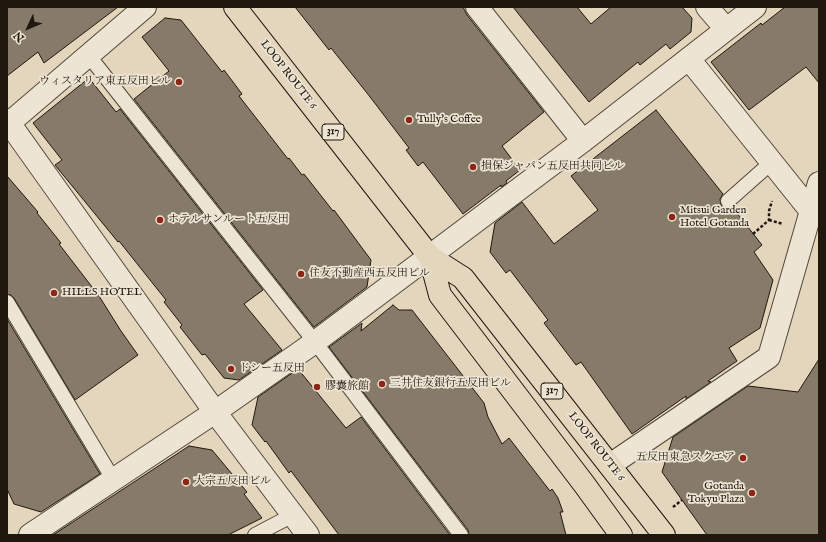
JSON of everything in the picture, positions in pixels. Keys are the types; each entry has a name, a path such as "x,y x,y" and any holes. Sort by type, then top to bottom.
{"main road":[{"name":"LOOP ROUTE 6","path":"235,7 430,256 463,278 664,535"},
{"name":"LOOP ROUTE 6","path":"430,256 440,295 580,478 620,534"}],"street":[{"path":"145,7 89,56 8,123 215,412 308,535"},
{"path":"477,7 583,141"},
{"path":"707,7 726,29"},
{"path":"30,535 215,412 315,342 583,141 755,7"},
{"path":"689,59 810,210"},
{"path":"610,465 768,357 819,183"}],"lane":[{"path":"89,56 315,342 461,535"},
{"path":"728,201 776,168"},
{"path":"7,302 113,480"},
{"path":"255,535 293,515"}],"path":[{"path":"753,234 769,220 769,211 776,168"},
{"path":"671,508 682,500"}],"building":[{"path":"7,7 118,7 44,63 38,52 7,76"},
{"path":"295,7 463,7 467,15 544,112 502,146 520,170 506,181 507,183 501,187 501,185 463,214 423,162 418,166 406,150 409,148 367,93 331,48 329,50"},
{"path":"513,7 577,7 591,24 611,7 682,7 692,18 691,32 670,49 666,44 640,65 638,62 589,102"},
{"path":"785,7 819,7 819,83 806,67 749,110 711,62 761,23 762,25"},
{"path":"165,18 181,20 222,72 224,70 242,94 239,96 288,159 289,158 302,175 304,174 333,211 334,210 371,260 367,287 314,327 134,99 169,71 142,37"},
{"path":"89,78 116,112 120,109 263,290 244,304 282,350 239,380 224,378 205,354 202,355 180,327 182,325 164,302 166,300 55,165 62,160 33,123"},
{"path":"656,110 723,194 720,199 721,206 726,209 733,208 762,245 754,252 773,280 760,328 729,348 737,361 708,381 711,382 686,399 686,396 632,434 581,362 576,365 544,323 548,320 510,270 506,273 490,252 495,223 522,202 554,244 598,210 571,176"},
{"path":"7,176 38,212 37,213 61,243 59,244 99,296 138,355 75,400 14,298 7,294"},
{"path":"393,305 399,310 412,310 484,403 488,417 502,444 509,438 550,491 552,489 558,498 563,512 560,512 566,535 469,535 468,530 329,347 362,323 361,331"},
{"path":"7,319 100,474 41,512 14,504 7,489"},
{"name":"五反田東急スクエア","path":"819,359 819,535 707,535 662,472 673,437 748,386 798,392"},
{"path":"298,369 346,428 361,417 450,535 339,535 291,471 289,473 266,441 265,442 252,425 258,397"},
{"name":"大宗五反田ビル","path":"189,446 212,450 247,492 244,494 262,518 228,535 53,535"}],"place":[{"name":"ウィスタリア東五反田ビル","path":"179,82"},
{"name":"Tully's Coffee","path":"409,120"},
{"name":"損保ジャパン五反田共同ビル","path":"473,167"},
{"name":"Mitsui Garden Hotel Gotanda","path":"672,217"},
{"name":"ホテルサンルート五反田","path":"160,220"},
{"name":"住友不動産西五反田ビル","path":"301,274"},
{"name":"HILLS HOTEL","path":"54,293"},
{"name":"ドシー五反田","path":"231,369"},
{"name":"三井住友銀行五反田ビル","path":"382,384"},
{"name":"膠囊旅館","path":"317,387"},
{"name":"五反田東急スクエア","path":"743,458"},
{"name":"大宗五反田ビル","path":"186,482"},
{"name":"Gotanda Tokyu Plaza","path":"752,493"}]}
